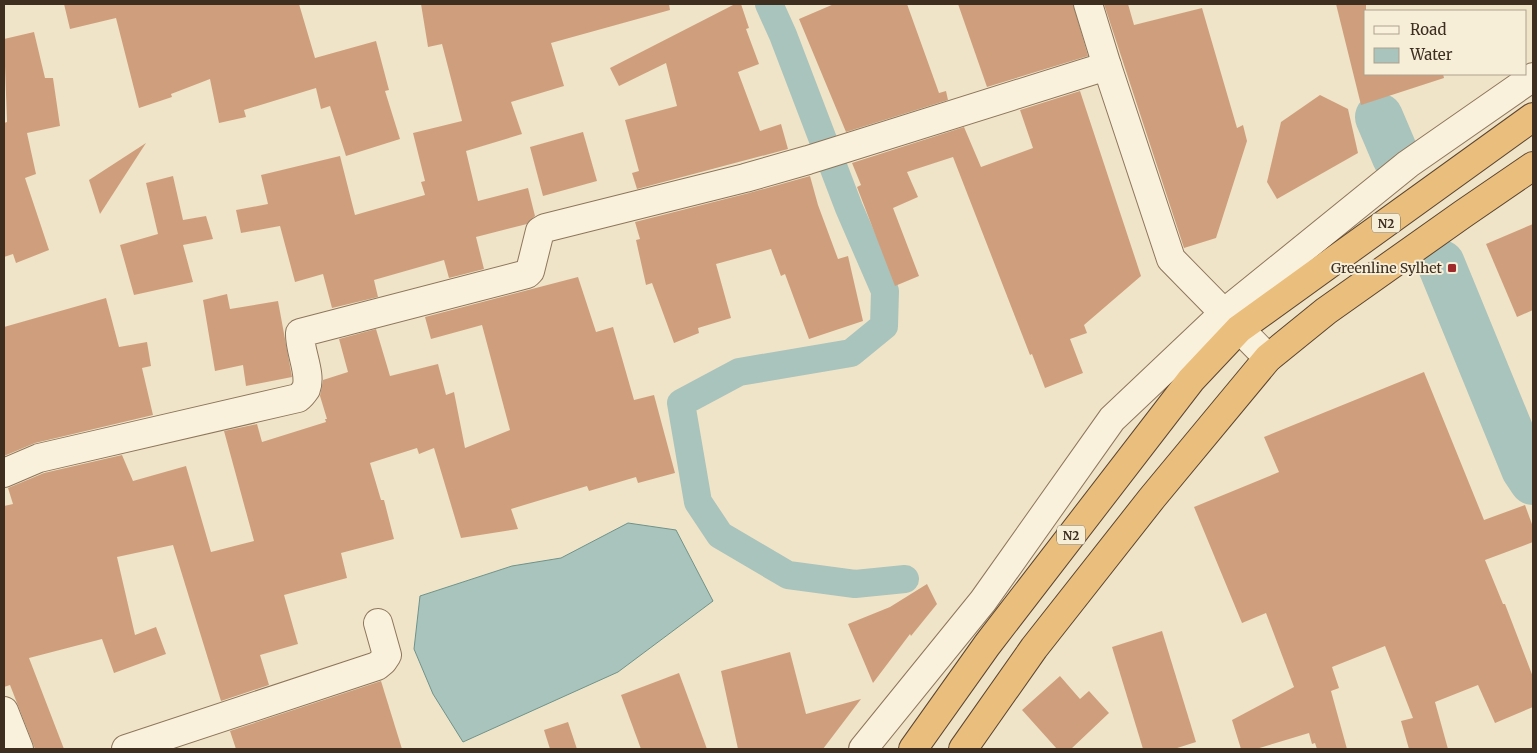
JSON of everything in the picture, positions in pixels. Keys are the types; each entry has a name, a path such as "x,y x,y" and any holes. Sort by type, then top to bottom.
{"highway":[{"name":"N2","path":"913,749 986,645 1185,388 1231,321 1533,117"},
{"path":"963,749 1034,648 1152,498 1268,358 1326,311 1533,166"}],"street":[{"path":"1088,4 1171,259 1268,358"},
{"path":"4,473 39,458 298,398 306,390 308,379 299,341 300,333 527,274 530,271 540,231 545,228 745,178 808,160 1107,66"},
{"path":"863,749 983,601 1112,419 1231,321 1408,164 1533,77"},
{"path":"126,749 384,662 387,655 378,622"},
{"path":"4,711 19,749"}],"water":[{"path":"628,523 676,530 713,601 618,672 463,742 433,694 414,649 420,596 512,566 561,558"}],"building":[{"path":"64,4 299,4 315,58 376,41 389,90 385,91 400,139 346,156 330,106 321,109 316,88 244,110 246,117 219,123 210,79 171,94 172,97 139,108 116,18 70,29"},
{"path":"421,4 669,4 670,10 551,43 564,86 511,102 522,134 466,151 478,201 528,188 535,216 527,224 476,237 484,269 449,278 444,260 374,280 378,297 332,308 323,274 295,282 280,226 241,233 236,210 268,204 261,175 340,156 355,215 425,195 421,182 425,181 413,133 462,121 442,44 428,47"},
{"path":"735,4 741,4 749,28 746,29 759,64 738,72 760,131 781,124 788,149 637,189 632,173 639,171 625,120 677,106 666,63 619,86 610,68"},
{"path":"834,4 907,4 939,93 946,91 948,100 846,132 799,19"},
{"path":"958,4 1073,4 1088,56 987,87"},
{"path":"1104,4 1128,4 1134,25 1202,8 1237,128 1243,125 1247,141 1216,238 1184,248"},
{"path":"1336,4 1366,4 1366,10 1364,10 1364,75 1443,75 1444,78 1361,105"},
{"path":"34,32 45,78 53,78 60,126 27,133 36,174 25,178 49,250 16,263 13,254 4,257 4,123 7,122 4,39"},
{"path":"1080,91 1141,276 1084,325 1087,333 1070,339 1083,373 1045,388 1032,354 1030,355 953,157 907,172 918,197 893,208 919,276 895,286 857,187 861,185 852,163 964,127 981,167 1033,148 1020,110"},
{"path":"1320,95 1348,109 1358,153 1277,199 1267,182 1281,122"},
{"path":"583,132 597,181 543,196 530,147"},
{"path":"146,143 100,214 89,180"},
{"path":"173,176 183,220 206,216 213,239 183,245 193,282 134,295 120,245 158,234 146,183"},
{"path":"810,176 818,205 838,259 848,256 863,321 809,339 785,274 781,276 771,249 716,264 731,318 698,328 699,333 674,343 652,283 646,285 636,240 640,239 635,222"},
{"path":"1533,224 1533,310 1517,317 1486,244"},
{"path":"578,277 596,332 613,327 634,400 654,395 675,473 638,483 636,477 589,491 587,486 511,509 518,529 461,538 434,448 419,454 417,448 370,463 381,500 384,500 394,539 341,553 347,578 284,595 298,644 260,655 269,685 221,701 173,545 117,557 135,635 156,627 166,654 114,673 102,639 29,658 64,749 35,749 10,685 4,687 4,506 13,504 8,488 44,473 122,455 133,481 186,466 211,552 254,541 224,431 257,424 262,442 326,422 325,419 327,419 320,396 323,380 348,372 339,339 376,329 390,376 438,364 446,395 454,392 465,448 510,430 482,325 431,339 425,317"},
{"path":"227,294 230,309 278,301 292,377 246,386 243,365 215,371 203,300"},
{"path":"106,298 119,347 147,342 151,366 142,368 153,415 35,443 4,456 4,327"},
{"path":"1424,372 1484,520 1525,505 1533,527 1533,542 1485,560 1503,604 1505,604 1533,677 1533,707 1495,723 1478,685 1435,702 1448,749 1409,749 1401,721 1413,718 1385,646 1332,667 1339,688 1331,691 1347,749 1317,749 1315,743 1312,744 1309,733 1256,749 1241,749 1232,720 1294,687 1266,613 1242,623 1194,507 1279,472 1264,437"},
{"path":"927,584 937,604 911,636 910,634 873,683 848,624 890,607"},
{"path":"1162,631 1196,742 1174,749 1143,749 1112,647"},
{"path":"790,652 806,714 861,699 823,749 738,749 721,671"},
{"path":"679,673 707,749 641,749 621,695"},
{"path":"1060,676 1080,699 1089,691 1109,713 1071,749 1057,749 1022,710"},
{"path":"381,681 402,749 236,749 230,731"},
{"path":"568,722 577,749 550,749 544,730"}],"waterway":[{"path":"769,4 783,35 849,208 885,291 884,326 851,353 739,372 681,403 698,502 720,535 788,575 855,584 905,579"},
{"path":"1379,117 1396,157"},
{"path":"1441,264 1525,469 1533,481"}],"place":[{"name":"Greenline Sylhet","path":"1452,268"}]}
